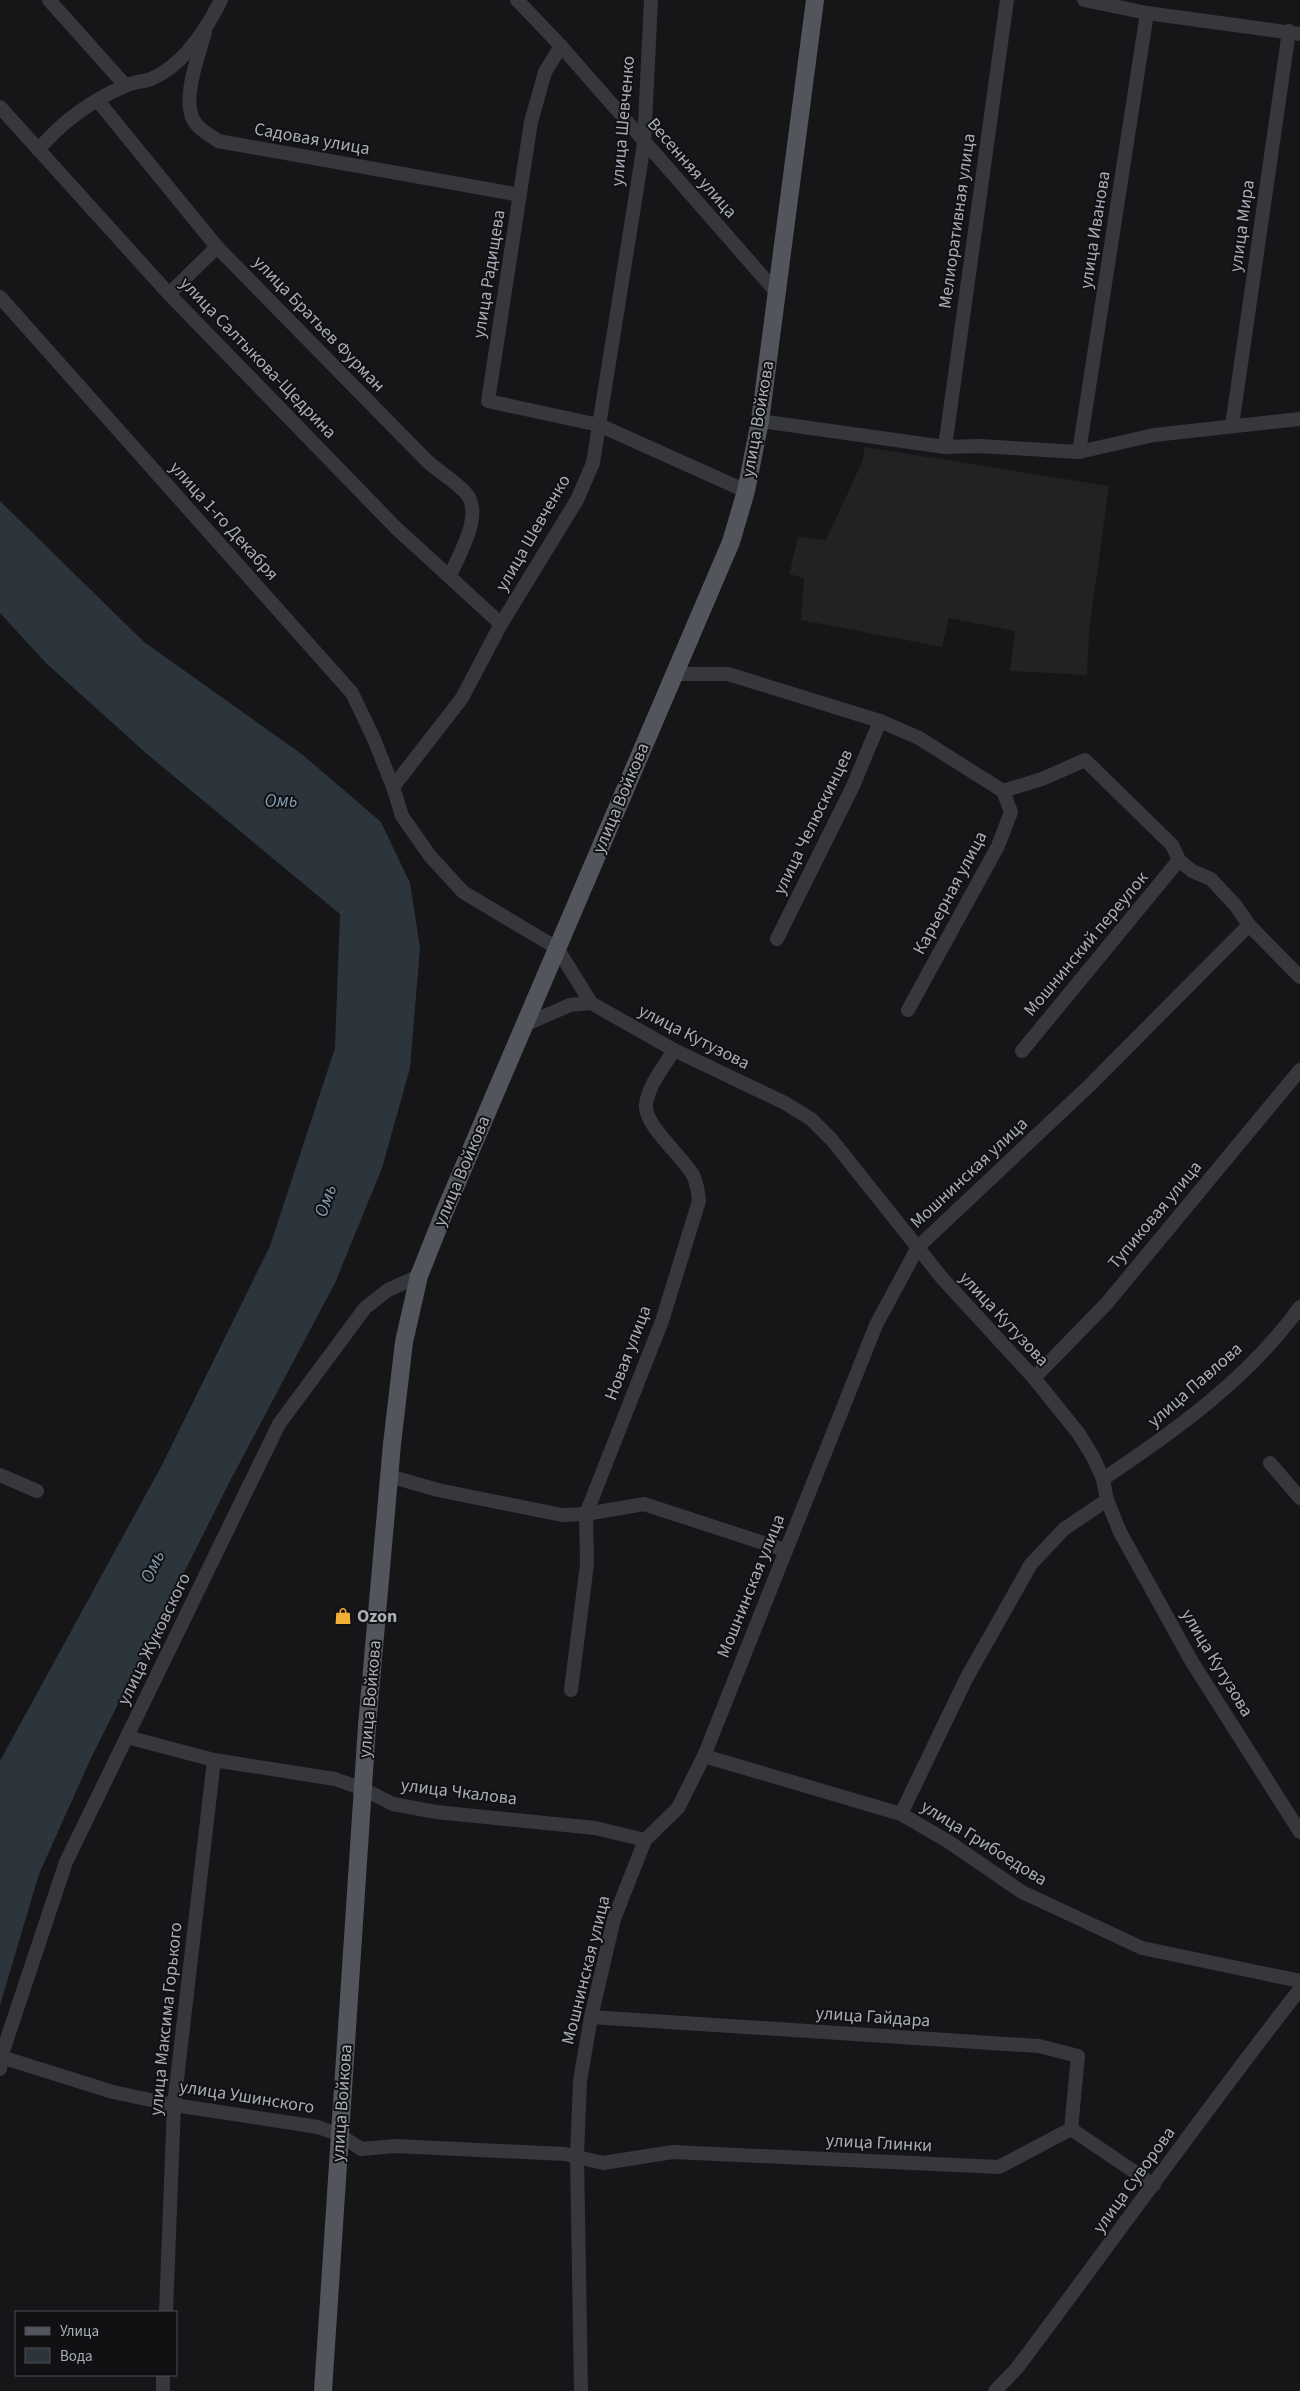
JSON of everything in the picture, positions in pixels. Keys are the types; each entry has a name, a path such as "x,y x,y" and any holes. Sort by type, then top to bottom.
{"main road":[{"name":"улица Войкова","path":"323,2391 363,1789 389,1476 404,1342 419,1276 524,1024 731,542 746,492 760,421 815,0"}],"street":[{"path":"49,0 125,86"},
{"path":"38,150 54,132 82,110 125,86 151,79 177,61 204,32 221,0"},
{"name":"Весенняя улица","path":"517,0 561,46 644,144 778,294"},
{"name":"улица Шевченко","path":"393,787 462,698 501,624 578,500 593,463 644,144 651,0"},
{"name":"Мелиоративная улица","path":"945,447 1008,0"},
{"path":"1084,0 1147,13 1295,32"},
{"name":"улица Иванова","path":"1079,452 1147,13"},
{"name":"Садовая улица","path":"204,32 189,98 190,110 194,120 204,131 218,141 520,195"},
{"name":"улица Мира","path":"1232,426 1295,32"},
{"name":"улица Радищева","path":"561,46 545,72 531,122 488,401 599,426"},
{"name":"улица Братьев Фурман","path":"98,101 217,247 428,462 466,494 473,508 474,520 450,576"},
{"name":"улица Салтыкова-Щедрина","path":"0,107 170,294 395,527 501,624"},
{"path":"170,294 217,247"},
{"name":"улица 1-го Декабря","path":"0,297 352,693 374,738 393,787"},
{"path":"760,421 945,447 979,446 1079,452 1154,434 1300,419"},
{"path":"599,426 746,492"},
{"path":"675,674 728,674 880,721 919,738 1002,791 1042,779 1086,760 1172,845 1179,860 1192,871 1211,878 1236,906 1249,925 1300,977"},
{"name":"улица Челюскинцев","path":"777,939 853,786 880,721"},
{"path":"393,787 402,816 430,856 463,892 557,948"},
{"name":"Карьерная улица","path":"908,1010 998,846 1011,812 1002,791"},
{"name":"Мошнинский переулок","path":"1022,1051 1179,860"},
{"name":"Мошнинская улица","path":"581,2391 577,2155 580,2081 591,2017 614,1919 644,1840 678,1808 704,1756 876,1325 918,1247 1090,1085 1249,925"},
{"name":"улица Кутузова","path":"557,948 591,1003 674,1050 785,1103 811,1119 832,1140 942,1278 1034,1378 1080,1434 1094,1457 1104,1479 1106,1500 1120,1532 1192,1662 1300,1832"},
{"path":"524,1024 570,1005 591,1003"},
{"name":"Новая улица","path":"571,1690 587,1564 586,1514 662,1321 699,1201 697,1184 692,1173 651,1122 646,1106 652,1087 674,1050"},
{"name":"Тупиковая улица","path":"1034,1378 1107,1302 1300,1070"},
{"name":"улица Жуковского","path":"1,2063 66,1862 279,1424 365,1308 388,1290 419,1276"},
{"name":"улица Павлова","path":"1104,1479 1177,1429 1220,1392 1285,1328 1300,1307"},
{"path":"1270,1463 1300,1498"},
{"path":"0,1475 37,1491"},
{"path":"389,1476 438,1490 562,1515 586,1514 644,1504 786,1550"},
{"path":"901,1814 966,1679 1031,1564 1064,1529 1106,1500"},
{"name":"улица Чкалова","path":"127,1737 214,1760 335,1779 363,1789 393,1804 436,1812 595,1828 644,1840"},
{"name":"улица Грибоедова","path":"704,1756 901,1814 949,1842 1022,1892 1142,1948 1300,1980"},
{"name":"улица Максима Горького","path":"166,2311 174,2105 214,1760"},
{"name":"улица Суворова","path":"995,2391 1017,2368 1154,2185 1231,2076 1300,1989"},
{"name":"улица Гайдара","path":"591,2017 1039,2046 1078,2056 1071,2129"},
{"name":"улица Ушинского","path":"1,2063 113,2092 174,2105 318,2127 340,2135 361,2149 396,2146 577,2155"},
{"path":"1071,2129 1154,2185"},
{"name":"улица Глинки","path":"577,2155 603,2163 672,2152 999,2167 1071,2129"},
{"path":"163,2376 163,2391"}],"shaded area":[{"path":"865,447 1109,486 1089,631 1087,675 1010,671 1015,631 949,618 942,647 801,620 804,578 789,574 798,537 826,540 862,462"}],"water":[{"name":"Омь","path":"0,501 144,642 303,755 381,822 410,883 420,948 410,1068 382,1168 335,1283 231,1479 91,1758 39,1874 0,2005 0,1761 162,1465 270,1246 335,1048 340,914 147,754 46,663 0,613"}],"place":[{"name":"Ozon","path":"343,1616"}]}
